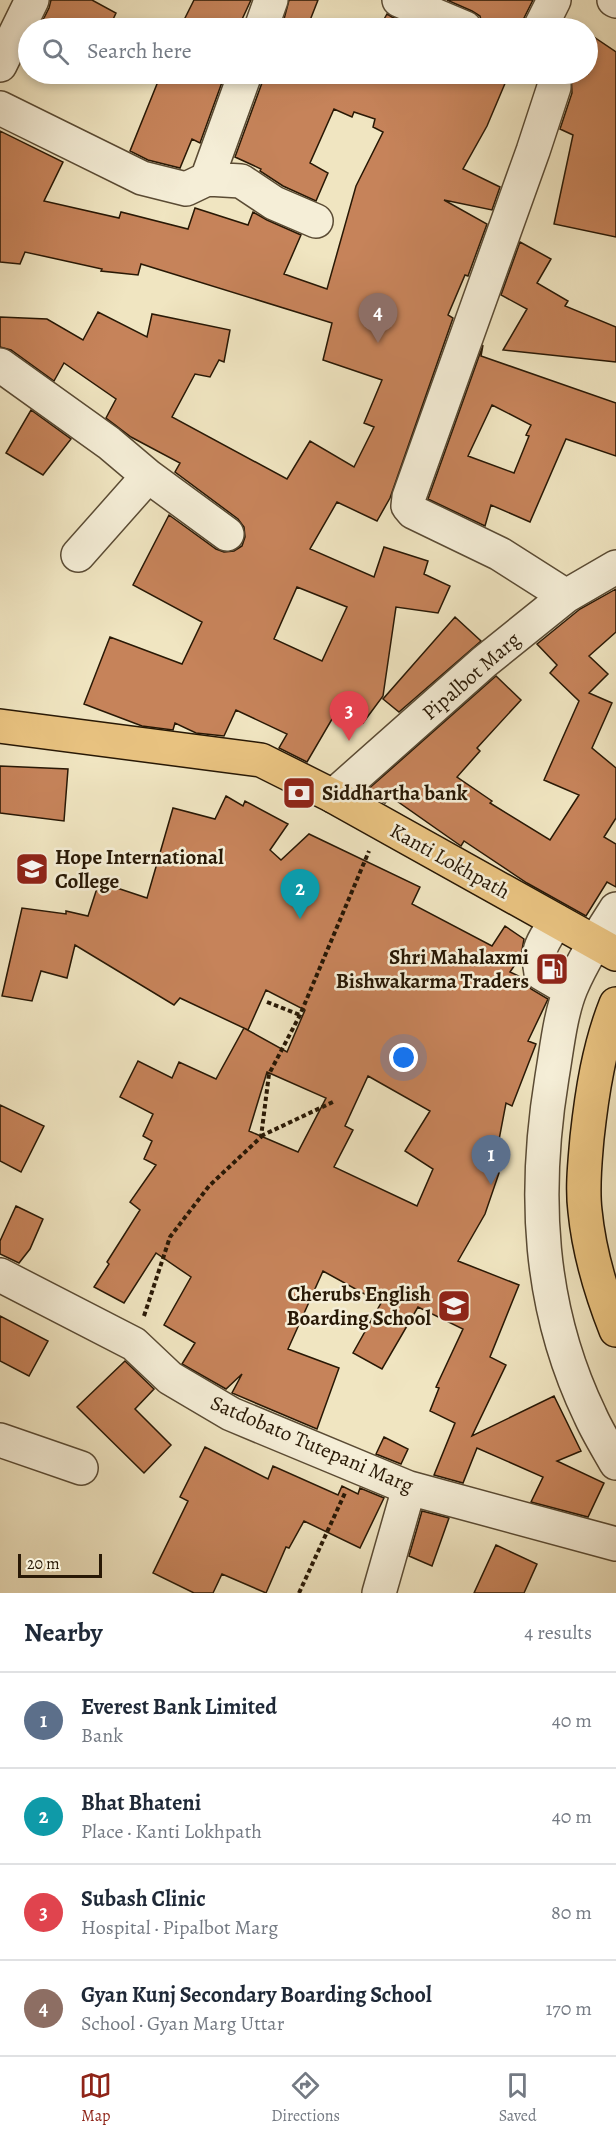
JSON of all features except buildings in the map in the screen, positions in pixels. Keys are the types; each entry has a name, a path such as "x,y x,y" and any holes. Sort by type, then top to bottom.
{"main road":[{"name":"Kanti Lokhpath","path":"0,726 261,760 333,796 606,948"},
{"path":"616,1004 598,1063 591,1102 584,1178 584,1209 596,1272 616,1330"}],"street":[{"path":"23,18 32,0"},
{"path":"265,18 271,0"},
{"path":"399,0 441,18"},
{"path":"545,18 554,0"},
{"path":"0,65 18,28"},
{"path":"207,179 241,84"},
{"path":"554,84 533,151 412,486 408,506 414,512 500,554 566,596"},
{"path":"0,108 142,178 186,189 207,179 241,181 274,203 316,221"},
{"path":"0,365 109,443 148,476 227,534"},
{"path":"78,555 148,476"},
{"name":"Pipalbot Marg","path":"333,796 484,662 566,596 616,567"},
{"path":"616,909 606,948 570,990 559,1034 548,1103 543,1163 542,1233 552,1305 565,1353 589,1414 616,1462"},
{"path":"556,921 539,948 538,959 541,973 570,990"},
{"name":"Satdobato Tutepani Marg","path":"0,1275 134,1344 170,1378 231,1414 409,1488 616,1544"},
{"path":"0,1440 81,1468"},
{"path":"379,1593 409,1488"}],"path":[{"path":"261,1137 268,1074 300,1015 381,823"},
{"path":"267,1002 300,1015"},
{"path":"134,1344 170,1237 209,1186 261,1137 335,1101"},
{"path":"299,1593 358,1465"}],"place":[{"name":"Gyan Kunj Secondary Boarding School","path":"378,343"},
{"name":"Subash Clinic","path":"349,741"},
{"name":"Siddhartha bank","path":"299,793"},
{"name":"Hope International College","path":"32,869"},
{"name":"Bhat Bhateni","path":"300,919"},
{"name":"Shri Mahalaxmi Bishwakarma Traders","path":"552,969"},
{"name":"Everest Bank Limited","path":"491,1185"},
{"name":"Cherubs English Boarding School","path":"454,1306"}]}
